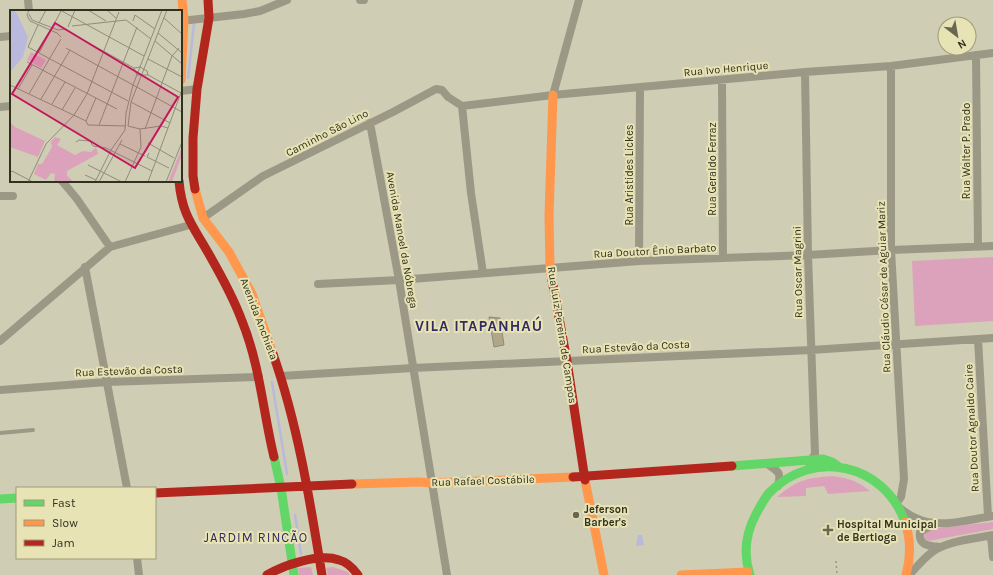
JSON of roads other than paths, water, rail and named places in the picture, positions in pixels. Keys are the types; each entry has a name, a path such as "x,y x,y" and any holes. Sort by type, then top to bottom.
{"street":[{"path":"28,0 29,10"},
{"path":"182,0 182,20 260,11 287,0"},
{"name":"Avenida Anchieta","path":"208,0 209,18 197,89 192,138 193,176 196,194 203,218 229,252 252,294 281,376 308,485 322,575"},
{"name":"Rua Luiz Pereira de Campos","path":"579,0 553,95 549,216 550,268 567,361 584,477 604,575"},
{"path":"0,37 10,36"},
{"name":"Rua Ivo Henrique","path":"977,55 993,53"},
{"name":"Rua Ivo Henrique","path":"462,106 553,95 805,72 891,66 968,56"},
{"name":"Rua Walter P. Prado","path":"976,56 978,247"},
{"name":"Rua Cláudio César de Aguiar Mariz","path":"891,66 891,250 904,479 901,497 897,506"},
{"name":"Rua Oscar Magrini","path":"805,72 808,255 815,454 806,469"},
{"name":"Rua Geraldo Ferraz","path":"722,80 723,258"},
{"name":"Rua Aristides Lickes","path":"639,261 640,88"},
{"path":"182,90 197,89"},
{"name":"Caminho São Lino","path":"203,218 263,176 415,101 436,89 442,90 448,97 462,106"},
{"path":"0,107 10,106"},
{"path":"462,106 471,193 483,273"},
{"name":"Avenida Manoel da Nóbrega","path":"370,123 399,280 447,575"},
{"path":"63,182 77,199 110,247"},
{"name":"Avenida Anchieta","path":"179,182 179,191 183,210 190,225 209,254 228,290 247,332 259,377 267,425 281,488 294,575"},
{"path":"0,196 13,196"},
{"path":"0,341 110,247 190,225"},
{"name":"Rua Doutor Ênio Barbato","path":"318,284 399,280 639,261 993,246"},
{"path":"85,267 127,487"},
{"name":"Rua Estevão da Costa","path":"281,376 413,368 811,350 993,338"},
{"name":"Rua Doutor Agnaldo Caire","path":"978,339 991,516"},
{"name":"Rua Estevão da Costa","path":"0,390 107,382 259,377"},
{"name":"Rua Rafael Costábile","path":"156,493 281,488 308,485 419,482 432,483 584,477 823,459 832,462 839,467"},
{"path":"766,463 779,473 780,478 778,486"},
{"path":"681,575 749,573 746,544 752,521 767,496 778,486 806,469 819,467 839,467 870,478 882,487 897,506 906,524 910,542 910,560 907,575"},
{"path":"0,499 16,498"},
{"path":"897,506 916,518 935,523 960,522 991,516"},
{"path":"935,523 920,532 919,537 921,542 925,545 940,547"},
{"path":"907,575 931,552 940,547 992,535 993,557"},
{"path":"267,575 278,568 292,564 334,558 347,563 358,575"},
{"path":"137,559 139,575"}],"lane":[{"path":"0,433 33,430"}],"water":[{"path":"638,535 642,535 644,545 636,546"}],"waterway":[{"path":"188,78 194,24"},
{"path":"272,382 287,474"},
{"path":"295,515 301,554"}],"place":[{"name":"Jeferson Barber's","path":"576,515"},
{"name":"Hospital Municipal de Bertioga","path":"828,530"}],"district":[{"name":"VILA ITAPANHAÚ","path":"479,326"},
{"name":"JARDIM RINCÃO","path":"256,537"}]}
